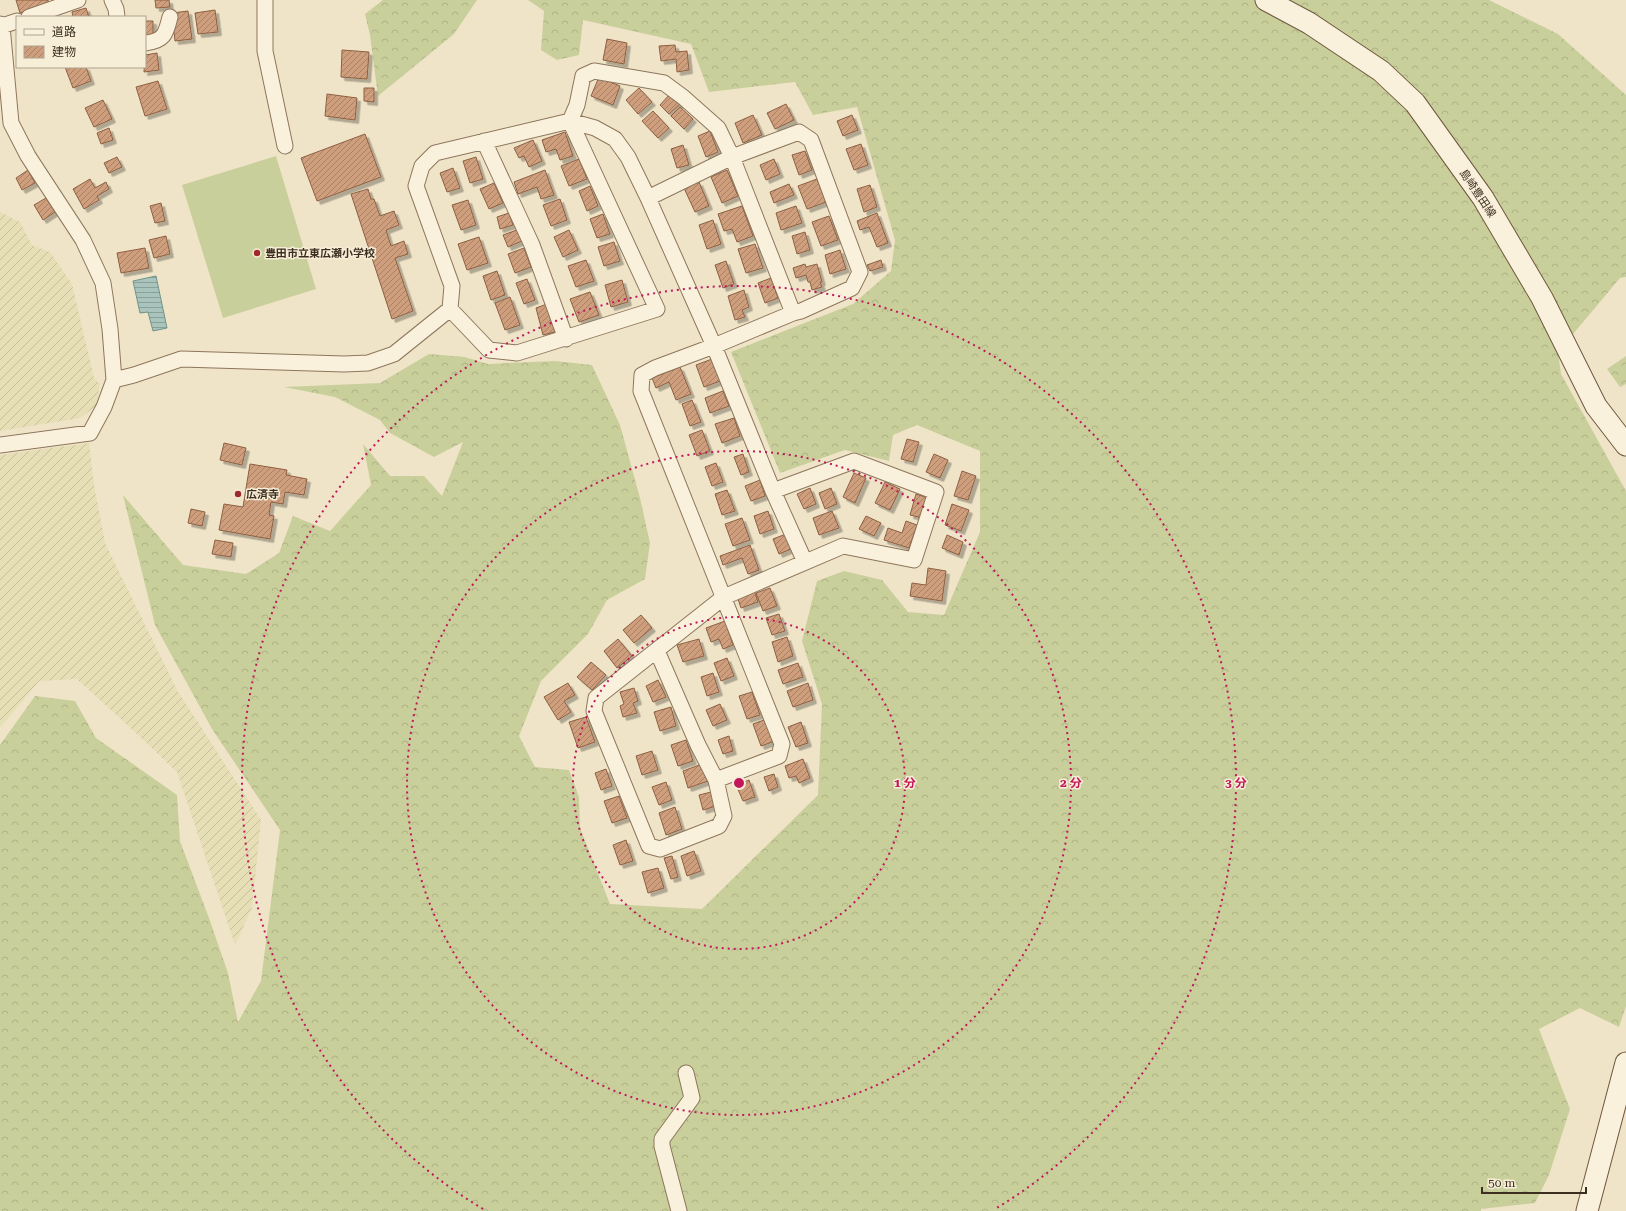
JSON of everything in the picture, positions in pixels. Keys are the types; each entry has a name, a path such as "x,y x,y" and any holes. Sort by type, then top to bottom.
{"main road":[{"name":"島崎豊田線","path":"1266,0 1309,23 1381,70 1415,103 1483,198 1542,298 1596,406 1626,445"},
{"path":"1588,1211 1626,1063"}],"street":[{"path":"32,16 78,0"},
{"path":"112,0 116,9 117,16"},
{"path":"265,0 266,51 285,146"},
{"path":"146,43 155,42 162,37 167,29 170,17"},
{"path":"0,445 90,433 104,407 114,380 110,329 102,283 83,240 28,156 11,123 1,25 16,21"},
{"path":"450,309 489,350 517,353 658,309 570,121 577,105 583,76 594,71 664,83 683,97 718,128 732,157 794,312"},
{"path":"114,380 134,376 181,359 344,364 368,363 394,354 450,309 452,286 416,186 422,166 435,153 570,121 595,128 614,139 628,157 648,198 714,346 773,491 805,562"},
{"path":"648,198 732,157 799,132 811,140 860,272 852,288 800,311 794,312 642,375 641,391 782,744 779,756 716,780"},
{"path":"484,141 532,246 566,338"},
{"path":"657,651 698,745 716,780 724,816 719,826 660,849 649,846 594,711 596,698 724,597 843,546 914,560 936,492 854,460 773,491"},
{"path":"679,1211 662,1146 662,1139 692,1098 686,1073"}],"shaded area":[{"path":"0,212 20,222 32,245 50,252 72,284 94,378 100,384 96,406 80,418 0,431"},
{"path":"89,443 94,485 105,543 177,690 261,820 252,908 235,945 177,772 137,734 77,679 39,681 0,728 0,455"}],"green space":[{"path":"383,0 477,0 454,34 378,96 370,35 365,14"},
{"path":"528,0 1489,0 1558,34 1626,95 1626,277 1620,278 1558,352 1561,374 1626,491 1626,1006 1619,1027 1580,1008 1539,1029 1570,1109 1549,1175 1535,1203 1481,1209 1481,1211 0,1211 0,745 35,696 75,701 96,738 177,795 180,841 228,973 238,1022 261,981 280,830 212,729 155,625 123,495 183,565 246,574 279,553 293,516 330,531 371,485 363,444 390,476 424,476 442,496 463,442 434,457 390,433 380,420 335,397 284,387 380,383 429,354 465,357 488,364 555,361 592,365 620,425 640,498 650,543 645,579 607,600 588,634 541,681 519,736 535,767 569,770 579,797 580,828 610,904 702,909 818,795 822,704 802,641 817,581 844,571 882,580 908,612 944,615 980,532 980,451 917,425 893,435 889,461 845,450 780,473 731,352 853,304 891,271 895,240 857,107 813,115 795,82 709,92 691,44 583,20 579,55 557,60 541,50 544,11"},
{"path":"276,156 316,289 223,318 182,185"},
{"path":"1626,356 1626,384 1620,387 1607,369"}],"water":[{"path":"156,276 167,328 153,331 148,312 140,313 133,281"}],"building":[{"path":"16,0 48,0 49,5 20,13"},
{"path":"155,0 169,0 170,7 156,8"},
{"path":"86,8 89,16 73,16 72,12"},
{"path":"215,10 218,32 198,34 195,13"},
{"path":"188,11 192,39 175,41 172,13"},
{"path":"146,21 153,21 153,37 146,37"},
{"path":"607,39 627,43 624,64 603,60"},
{"path":"675,45 676,52 687,51 689,70 677,72 676,59 661,61 659,46"},
{"path":"342,50 369,52 367,79 341,77"},
{"path":"157,53 159,70 144,72 144,68 146,68 146,55"},
{"path":"65,68 86,68 91,81 73,88"},
{"path":"599,77 620,86 613,105 591,96"},
{"path":"158,81 167,109 145,116 136,87"},
{"path":"364,88 374,88 374,102 364,101"},
{"path":"639,88 652,102 638,114 626,100"},
{"path":"327,94 357,98 355,120 325,116"},
{"path":"670,94 680,104 669,114 660,105"},
{"path":"103,100 112,119 94,127 85,108"},
{"path":"786,104 794,120 775,129 767,113"},
{"path":"680,107 693,119 684,129 671,116"},
{"path":"653,111 669,128 658,138 642,121"},
{"path":"753,115 762,135 743,143 735,123"},
{"path":"852,115 858,130 843,136 837,121"},
{"path":"109,128 113,140 101,144 97,133"},
{"path":"710,131 718,152 706,157 698,136"},
{"path":"565,132 573,156 560,160 556,149 546,152 542,140"},
{"path":"365,134 381,177 317,201 301,158"},
{"path":"533,140 542,161 529,167 524,156 519,158 514,148"},
{"path":"861,144 868,165 854,170 846,149"},
{"path":"683,145 689,165 677,168 671,149"},
{"path":"805,151 812,170 799,175 792,155"},
{"path":"117,157 122,167 109,173 104,163"},
{"path":"476,157 483,179 470,183 463,161"},
{"path":"579,159 587,179 569,186 561,166"},
{"path":"774,159 780,174 766,180 760,165"},
{"path":"453,168 460,188 447,192 440,173"},
{"path":"28,170 35,183 22,190 16,178"},
{"path":"545,170 554,195 541,199 537,187 518,194 514,182"},
{"path":"727,170 738,196 722,203 711,177"},
{"path":"90,179 95,188 106,182 109,189 97,196 99,200 84,209 73,189"},
{"path":"817,179 826,202 807,209 798,186"},
{"path":"699,182 709,206 695,212 684,188"},
{"path":"494,183 503,203 489,209 480,189"},
{"path":"789,184 794,195 774,203 770,192"},
{"path":"870,185 877,207 864,212 857,189"},
{"path":"590,186 598,206 587,211 579,191"},
{"path":"368,189 371,199 374,199 380,216 394,211 399,225 386,230 391,246 404,241 408,254 395,258 413,311 392,319 351,194"},
{"path":"46,198 55,212 43,220 34,205"},
{"path":"560,199 567,220 551,226 543,205"},
{"path":"468,200 476,225 461,230 452,205"},
{"path":"161,203 165,221 155,223 150,206"},
{"path":"742,206 753,236 737,242 732,229 724,231 718,214"},
{"path":"796,206 802,223 781,230 776,213"},
{"path":"509,213 513,225 500,229 497,217"},
{"path":"877,213 888,243 877,247 869,227 860,230 857,221"},
{"path":"603,214 610,234 597,238 590,219"},
{"path":"829,216 838,240 821,246 812,222"},
{"path":"713,220 721,244 707,249 699,225"},
{"path":"517,230 522,241 508,247 503,235"},
{"path":"569,230 578,250 563,257 554,237"},
{"path":"805,232 810,250 797,254 792,236"},
{"path":"166,236 170,254 154,258 149,240"},
{"path":"479,237 488,263 467,270 458,244"},
{"path":"614,242 620,261 604,266 598,247"},
{"path":"755,244 763,268 746,273 738,249"},
{"path":"145,248 149,268 121,273 117,253"},
{"path":"524,248 531,267 515,273 508,254"},
{"path":"840,250 846,269 830,274 825,255"},
{"path":"586,260 594,281 576,287 568,266"},
{"path":"881,260 883,267 870,271 867,265"},
{"path":"726,261 734,284 723,288 715,265"},
{"path":"805,264 806,267 817,264 822,287 812,290 806,275 796,278 793,268"},
{"path":"497,271 505,295 491,300 483,276"},
{"path":"771,278 778,298 765,303 758,283"},
{"path":"527,279 535,300 524,304 516,283"},
{"path":"622,280 628,302 611,307 605,285"},
{"path":"744,290 749,307 742,310 745,317 735,320 728,296"},
{"path":"590,292 599,315 579,322 570,299"},
{"path":"510,297 520,325 505,330 495,303"},
{"path":"547,304 555,332 543,335 536,308"},
{"path":"712,359 720,381 704,387 696,365"},
{"path":"680,367 691,394 676,400 669,382 656,388 652,378"},
{"path":"723,391 729,406 710,413 705,398"},
{"path":"692,400 701,422 690,426 682,404"},
{"path":"734,418 740,436 722,443 715,424"},
{"path":"702,430 710,451 697,456 689,435"},
{"path":"907,439 919,442 913,462 901,459"},
{"path":"224,443 246,448 242,465 220,460"},
{"path":"743,454 749,472 741,475 734,457"},
{"path":"934,454 948,460 940,478 926,472"},
{"path":"716,463 723,482 712,486 705,467"},
{"path":"250,464 287,470 286,475 307,479 304,495 285,492 283,504 271,502 269,515 274,516 270,539 219,530 224,504 243,507"},
{"path":"962,471 976,476 968,500 954,496"},
{"path":"854,473 866,478 855,503 843,497"},
{"path":"760,480 765,496 751,501 745,486"},
{"path":"885,482 900,489 890,510 875,503"},
{"path":"810,488 816,504 804,509 797,494"},
{"path":"831,488 837,504 825,509 819,493"},
{"path":"727,490 735,511 722,515 715,494"},
{"path":"916,494 928,498 922,518 910,515"},
{"path":"952,504 969,510 961,531 945,525"},
{"path":"191,509 205,512 202,526 188,523"},
{"path":"768,511 774,529 760,534 754,516"},
{"path":"832,511 839,528 819,535 813,518"},
{"path":"866,516 881,523 874,536 859,529"},
{"path":"742,518 750,540 733,546 725,524"},
{"path":"906,521 917,525 909,548 884,540 888,528 902,533"},
{"path":"786,534 791,549 779,554 773,539"},
{"path":"947,535 963,542 959,555 942,548"},
{"path":"215,540 233,543 231,557 212,554"},
{"path":"750,545 759,570 748,574 742,558 723,565 720,556"},
{"path":"928,568 946,571 942,601 910,596 912,583 926,585"},
{"path":"770,588 777,606 763,611 756,593"},
{"path":"754,590 758,602 741,608 737,596"},
{"path":"779,614 785,631 772,635 766,618"},
{"path":"641,615 652,628 634,643 623,630"},
{"path":"725,621 733,645 723,649 719,639 711,642 706,628"},
{"path":"787,637 793,656 778,662 772,642"},
{"path":"618,639 632,656 617,668 604,651"},
{"path":"699,639 704,656 683,662 677,645"},
{"path":"727,658 734,676 721,681 714,663"},
{"path":"591,662 606,675 592,690 577,677"},
{"path":"798,663 803,677 783,684 778,670"},
{"path":"713,673 719,692 707,696 701,677"},
{"path":"658,680 666,697 653,702 646,686"},
{"path":"568,683 575,695 564,701 571,712 558,720 544,697"},
{"path":"808,683 813,700 793,707 787,691"},
{"path":"634,688 638,701 633,703 637,713 623,717 620,706 624,704 620,692"},
{"path":"752,692 760,715 747,719 739,696"},
{"path":"720,704 727,720 713,726 706,710"},
{"path":"671,707 676,726 660,731 654,712"},
{"path":"586,717 595,742 578,748 569,722"},
{"path":"767,719 775,741 761,746 753,724"},
{"path":"801,722 808,743 796,747 788,727"},
{"path":"729,736 733,751 723,754 718,740"},
{"path":"686,740 693,761 678,766 671,745"},
{"path":"652,751 658,770 642,775 636,756"},
{"path":"803,759 810,778 799,783 796,776 789,778 785,766"},
{"path":"702,764 708,781 688,788 683,771"},
{"path":"606,769 612,786 601,790 595,773"},
{"path":"774,774 778,787 769,791 764,777"},
{"path":"749,780 755,797 743,801 736,785"},
{"path":"666,782 672,800 659,805 652,787"},
{"path":"711,792 716,806 703,810 699,795"},
{"path":"619,796 627,818 612,823 604,801"},
{"path":"675,807 682,829 666,835 659,813"},
{"path":"626,840 633,861 620,865 613,845"},
{"path":"694,851 701,871 687,876 681,856"},
{"path":"672,856 678,877 671,879 664,858"},
{"path":"658,868 664,888 648,893 642,872"}],"place":[{"name":"豊田市立東広瀬小学校","path":"257,253"},
{"name":"広済寺","path":"238,494"}]}
